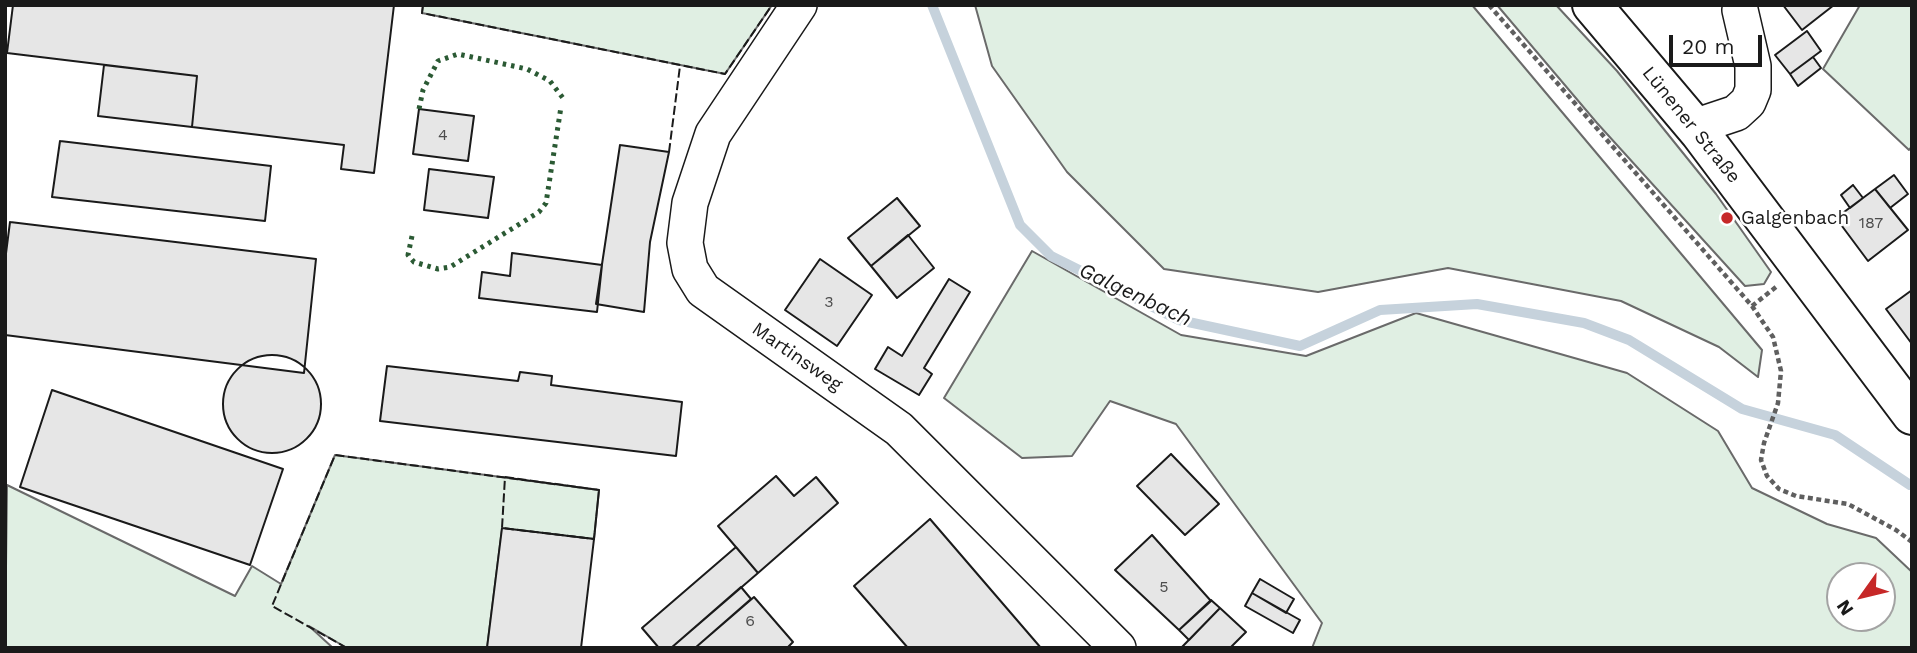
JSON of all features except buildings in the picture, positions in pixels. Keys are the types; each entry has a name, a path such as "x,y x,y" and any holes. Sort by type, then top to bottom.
{"main road":[{"name":"Lünener Straße","path":"1592,5 1694,127 1912,415"}],"street":[{"name":"Martinsweg","path":"799,5 713,134 690,203 685,243 690,269 703,290 899,429 1118,648"},
{"path":"1694,127 1736,113 1748,102 1753,90 1753,66 1740,10"}],"path":[{"path":"1489,5 1752,306 1773,337 1781,371 1778,403 1761,460 1767,476 1779,489 1796,496 1847,504 1896,530 1912,542"}],"green space":[{"path":"423,5 772,5 725,74 422,13"},
{"path":"975,5 1472,5 1762,350 1758,377 1719,347 1621,301 1448,268 1318,292 1164,269 1067,172 992,66"},
{"path":"1497,5 1556,5 1617,71 1716,194 1771,272 1764,284 1745,286 1597,123"},
{"path":"1860,5 1912,5 1912,146 1909,150 1823,69"},
{"path":"1032,251 1181,335 1306,356 1416,313 1627,373 1718,431 1752,488 1827,524 1876,538 1912,572 1912,648 1312,648 1322,623 1176,424 1110,401 1072,456 1022,458 944,398"},
{"path":"335,455 599,490 594,539 502,529 487,648 347,648 309,626 333,648 5,648 7,485 235,596 252,566 281,584"}],"waterway":[{"name":"Galgenbach","path":"932,5 1020,225 1051,256 1179,320 1300,346 1380,310 1477,304 1584,323 1629,340 1742,409 1835,435 1910,485"}],"hedge":[{"path":"419,109 423,90 438,61 458,54 527,69 550,81 563,98"},
{"path":"412,236 408,255 414,262 438,269 450,267 539,212 546,203 561,107"}],"fence":[{"path":"423,5 422,13 725,74 772,5"},
{"path":"669,152 680,66"},
{"path":"347,648 272,606 335,455 599,490 594,539"},
{"path":"505,477 599,490 594,539 502,528 505,477"}],"place":[{"name":"Galgenbach","path":"1727,218"}]}
